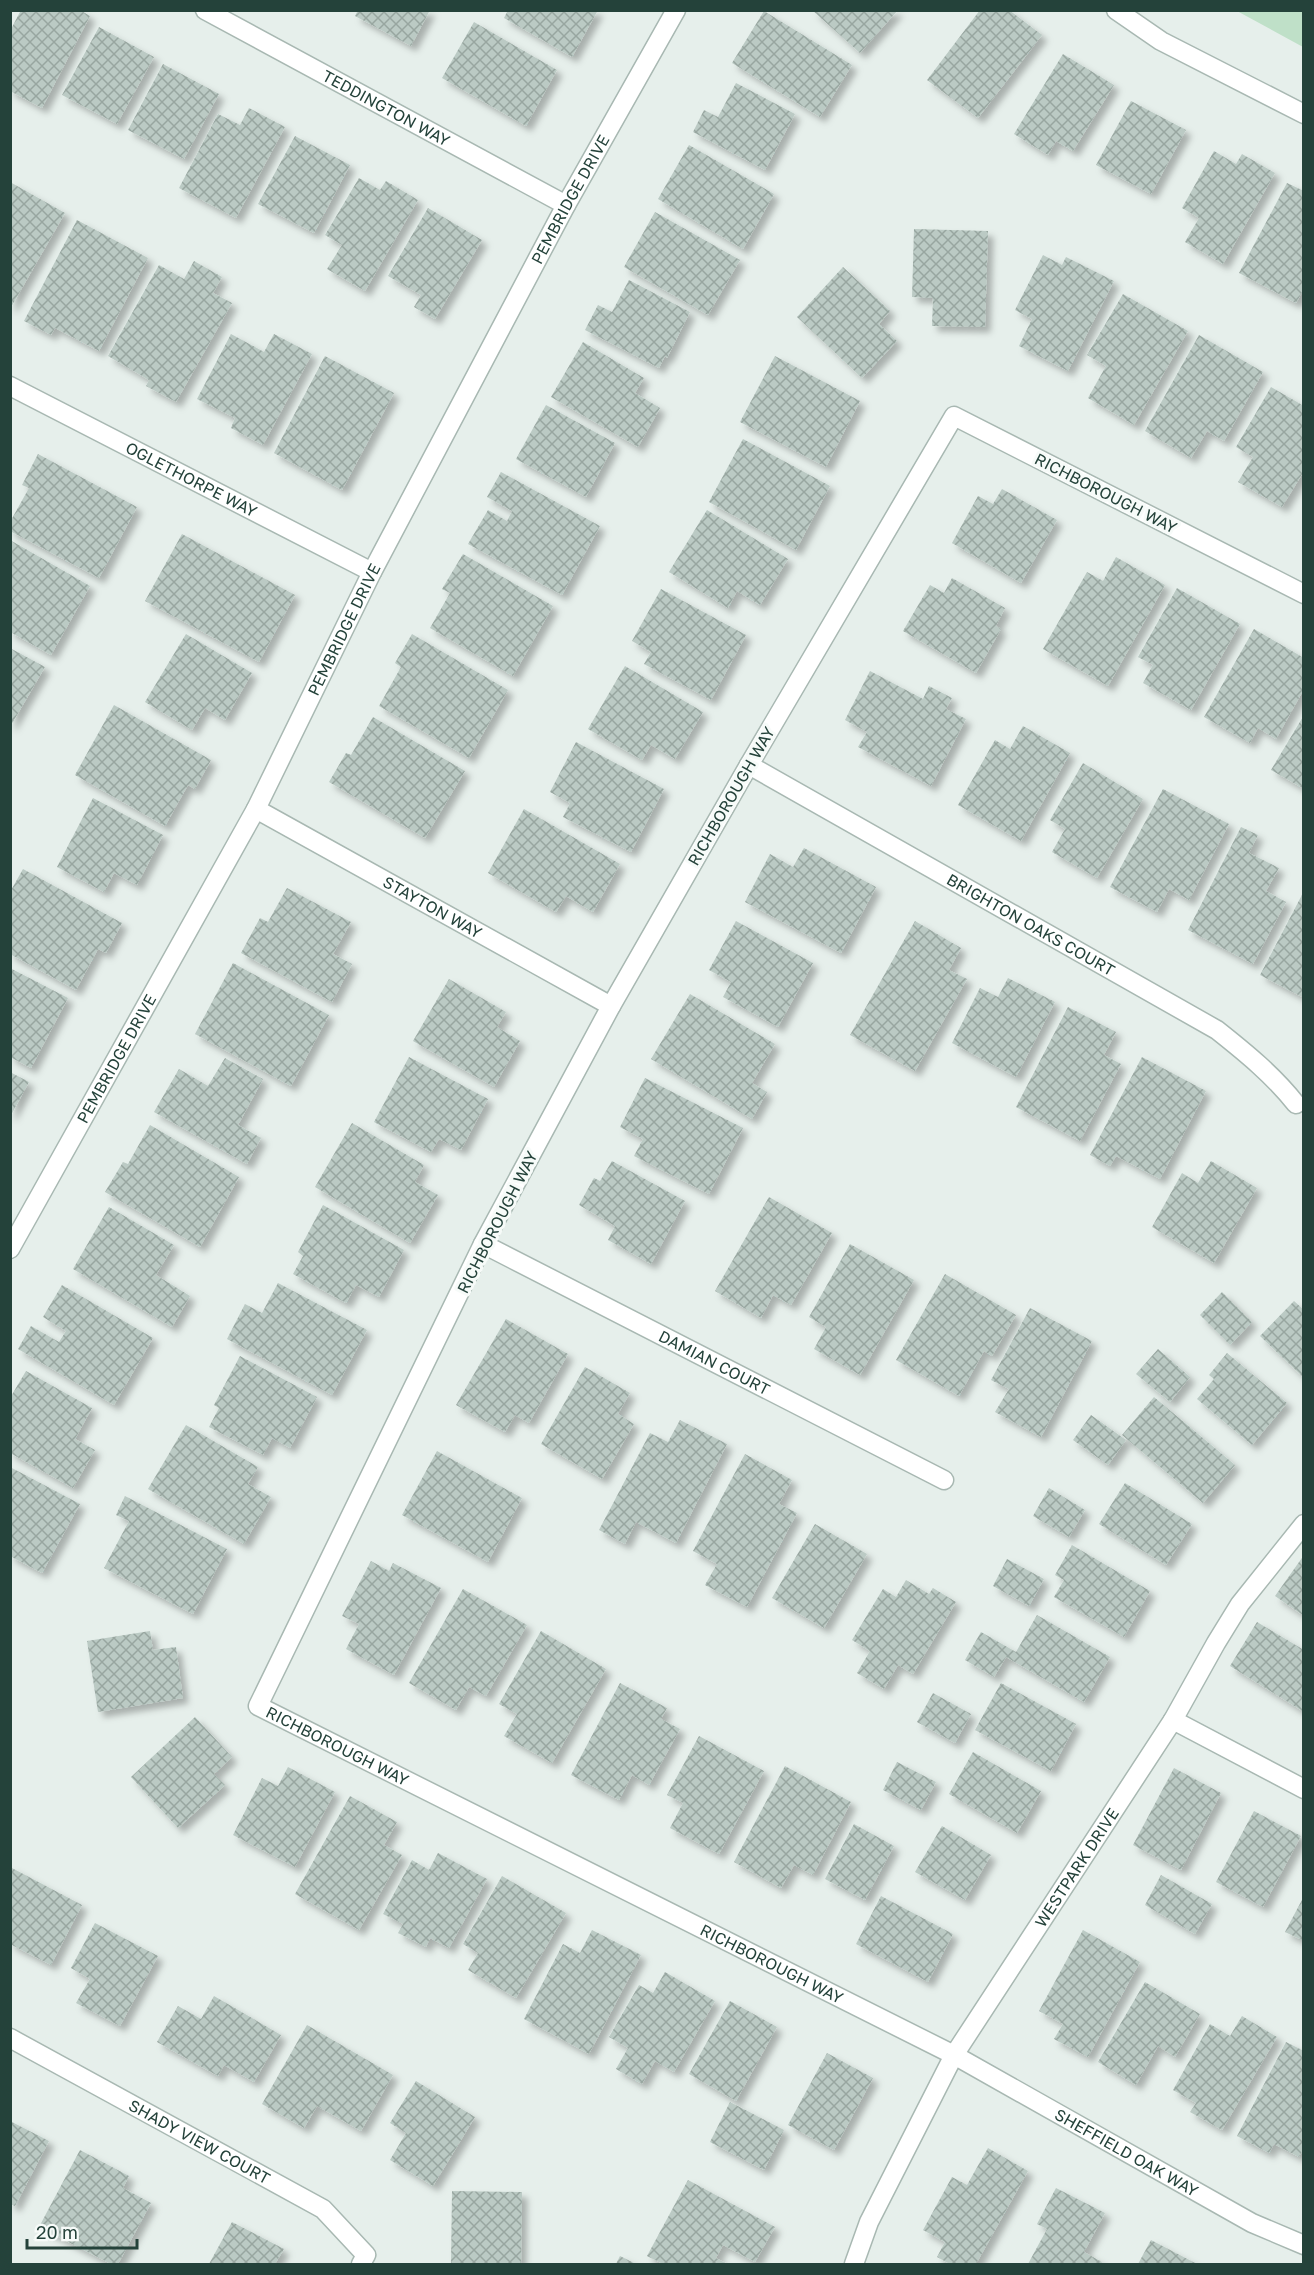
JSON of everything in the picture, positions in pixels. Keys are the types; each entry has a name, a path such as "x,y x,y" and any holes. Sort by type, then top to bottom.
{"street":[{"name":"TEDDINGTON WAY","path":"205,10 566,205"},
{"name":"PEMBRIDGE DRIVE","path":"10,1249 256,809 372,572 566,205 676,10"},
{"path":"1116,10 1161,40 1304,114"},
{"name":"OGLETHORPE WAY","path":"10,386 372,572"},
{"name":"RICHBOROUGH WAY","path":"954,2055 258,1706 483,1244 611,1006 749,765 954,416 1304,594"},
{"name":"BRIGHTON OAKS COURT","path":"749,765 1192,1014 1248,1054 1278,1082 1296,1104"},
{"name":"STAYTON WAY","path":"256,809 611,1006"},
{"name":"DAMIAN COURT","path":"483,1244 944,1480"},
{"name":"WESTPARK DRIVE","path":"854,2265 869,2222 954,2055 1173,1720 1240,1604 1304,1524"},
{"path":"1173,1720 1304,1789"},
{"name":"SHADY VIEW COURT","path":"10,2038 323,2209 366,2255 361,2265"},
{"name":"SHEFFIELD OAK WAY","path":"954,2055 1252,2223 1304,2245"}],"green space":[{"path":"1237,11 1303,11 1303,47"}],"building":[{"path":"21,10 80,10 90,16 42,108 10,91 10,31"},
{"path":"358,10 430,10 411,46 355,16"},
{"path":"508,10 598,10 572,57 504,18"},
{"path":"812,10 898,10 860,53"},
{"path":"980,10 1009,10 1042,35 978,118 927,80"},
{"path":"764,11 852,65 820,117 732,63"},
{"path":"474,22 557,70 526,126 442,78"},
{"path":"99,27 154,57 117,124 62,95"},
{"path":"1063,54 1114,85 1073,151 1056,141 1048,155 1014,134"},
{"path":"163,64 219,94 184,159 128,130"},
{"path":"736,83 795,114 765,170 693,132 704,110 718,117"},
{"path":"1131,101 1186,130 1151,194 1096,165"},
{"path":"249,108 285,127 236,218 179,188 218,114 240,125"},
{"path":"295,136 350,165 314,233 258,204"},
{"path":"689,145 774,194 743,249 658,199"},
{"path":"1214,151 1236,164 1242,154 1275,173 1223,264 1185,242 1199,218 1182,208"},
{"path":"359,178 380,190 386,181 418,200 365,291 327,269 342,245 325,235"},
{"path":"10,182 65,213 10,309"},
{"path":"1287,183 1304,191 1304,289 1296,303 1239,273"},
{"path":"428,208 482,240 435,319 414,307 421,295 388,276"},
{"path":"655,212 740,260 708,315 624,267"},
{"path":"77,220 148,258 99,351 55,328 51,335 24,321"},
{"path":"914,229 988,231 985,327 932,326 933,298 912,297"},
{"path":"1043,255 1062,265 1066,257 1114,281 1068,371 1019,346 1032,319 1015,310"},
{"path":"194,261 222,277 213,293 232,303 176,402 146,386 149,380 108,356 159,265 184,279"},
{"path":"843,267 890,311 879,324 897,341 862,378 797,317"},
{"path":"629,280 690,312 667,358 665,356 659,368 585,330 598,305 612,312"},
{"path":"1123,294 1188,331 1134,425 1088,398 1106,366 1087,355"},
{"path":"231,334 264,352 274,334 312,354 263,445 231,428 235,418 197,399"},
{"path":"1199,335 1263,372 1224,441 1207,431 1191,458 1145,431"},
{"path":"583,342 644,378 635,393 660,408 638,447 551,397"},
{"path":"325,356 394,393 342,490 274,453"},
{"path":"775,356 860,401 826,467 740,422"},
{"path":"1271,387 1304,406 1304,471 1282,507 1238,482 1253,457 1236,447"},
{"path":"546,405 615,443 586,497 516,459"},
{"path":"743,439 830,486 796,550 709,502"},
{"path":"38,454 137,507 99,578 10,531 10,522 29,488 22,485"},
{"path":"501,472 600,526 562,595 468,544 488,510 507,521 512,511 487,497"},
{"path":"1002,489 1057,520 1021,583 952,543 978,496 993,504"},
{"path":"707,510 788,559 760,605 737,591 728,608 669,572"},
{"path":"182,534 295,595 259,662 145,601"},
{"path":"10,540 90,586 51,655 10,632"},
{"path":"463,554 553,606 513,676 430,628 450,593 442,589"},
{"path":"1116,557 1165,585 1108,686 1043,649 1087,572 1103,581"},
{"path":"952,578 1005,608 996,626 1001,629 976,673 903,631 930,585 944,593"},
{"path":"1177,588 1240,624 1191,710 1143,683 1153,665 1138,657"},
{"path":"661,589 746,635 711,700 644,664 651,652 632,641"},
{"path":"1254,629 1304,658 1304,689 1276,739 1258,728 1250,743 1204,717"},
{"path":"186,634 252,673 225,720 205,708 192,730 145,702"},
{"path":"412,634 508,690 469,758 379,706 401,667 395,663"},
{"path":"10,648 45,667 10,727"},
{"path":"625,666 703,712 675,759 651,745 642,760 588,729"},
{"path":"870,671 923,699 929,686 952,698 946,709 966,719 931,786 858,747 867,732 845,720"},
{"path":"114,705 211,760 195,789 188,785 165,826 75,775"},
{"path":"1304,715 1304,789 1271,770"},
{"path":"373,717 465,771 425,838 329,782 346,753 351,755"},
{"path":"1023,726 1070,753 1021,841 958,805 995,740 1010,749"},
{"path":"576,742 664,789 631,852 563,817 570,803 550,792"},
{"path":"1083,763 1143,799 1097,878 1052,852 1065,829 1050,820"},
{"path":"1163,789 1229,824 1189,900 1169,889 1157,912 1110,887"},
{"path":"93,798 163,835 137,885 114,873 104,892 57,867"},
{"path":"524,809 620,864 593,912 566,896 556,912 488,873"},
{"path":"1241,827 1258,835 1249,853 1279,868 1266,891 1286,902 1253,964 1188,930"},
{"path":"804,848 876,887 841,953 745,902 770,854 793,867"},
{"path":"23,869 122,923 106,953 98,949 76,990 10,954 10,892"},
{"path":"287,888 351,922 333,954 352,964 332,1002 241,953 260,918 268,922"},
{"path":"1304,891 1304,998 1260,975"},
{"path":"736,921 813,963 778,1027 723,997 731,982 709,970"},
{"path":"915,921 961,948 949,970 967,979 915,1071 850,1035"},
{"path":"233,963 329,1015 291,1086 195,1034"},
{"path":"10,968 68,998 31,1068 10,1057"},
{"path":"1008,978 1055,1002 1016,1077 952,1043 980,988 998,997"},
{"path":"449,979 506,1012 497,1027 520,1041 494,1087 413,1041"},
{"path":"690,994 775,1044 752,1083 767,1092 752,1119 651,1059"},
{"path":"1068,1007 1116,1032 1104,1055 1121,1064 1080,1141 1016,1107"},
{"path":"409,1057 488,1099 461,1150 439,1139 431,1152 374,1122"},
{"path":"1142,1057 1206,1091 1160,1179 1116,1156 1110,1166 1090,1155"},
{"path":"225,1058 263,1079 238,1125 261,1138 247,1164 154,1112 179,1069 208,1086"},
{"path":"10,1072 29,1082 10,1117"},
{"path":"645,1078 743,1128 709,1194 634,1156 643,1139 620,1127"},
{"path":"352,1123 424,1165 415,1182 438,1195 410,1243 315,1187"},
{"path":"150,1125 239,1177 200,1247 105,1192 123,1162 128,1164"},
{"path":"612,1161 685,1201 651,1264 608,1240 615,1226 579,1205 594,1178 600,1181"},
{"path":"1211,1161 1257,1188 1214,1263 1152,1227 1182,1173 1198,1183"},
{"path":"769,1197 832,1233 791,1305 773,1295 761,1318 715,1291"},
{"path":"323,1205 404,1250 379,1297 356,1285 346,1303 293,1274 303,1256 298,1252"},
{"path":"109,1207 174,1245 156,1275 190,1296 172,1327 73,1269"},
{"path":"850,1244 914,1280 860,1375 814,1349 826,1327 809,1317"},
{"path":"945,1274 1016,1315 992,1356 984,1351 959,1396 896,1360"},
{"path":"278,1283 367,1330 332,1395 227,1339 245,1304 262,1313"},
{"path":"62,1285 153,1338 114,1405 18,1349 31,1326 59,1342 66,1331 43,1317"},
{"path":"1222,1292 1252,1322 1230,1345 1200,1315"},
{"path":"1294,1301 1304,1310 1304,1378 1260,1336"},
{"path":"1030,1308 1092,1341 1041,1437 995,1412 1009,1389 991,1380"},
{"path":"506,1319 568,1354 529,1423 515,1415 505,1432 456,1405"},
{"path":"1158,1349 1190,1377 1170,1402 1136,1374"},
{"path":"1227,1353 1287,1403 1252,1445 1197,1399 1214,1379 1209,1375"},
{"path":"240,1356 317,1397 290,1448 272,1438 263,1455 209,1427 219,1408 214,1405"},
{"path":"585,1367 630,1393 618,1414 634,1424 602,1479 541,1444"},
{"path":"26,1371 92,1408 75,1439 95,1450 73,1488 10,1453 10,1398"},
{"path":"1154,1397 1235,1465 1203,1503 1122,1435"},
{"path":"1091,1415 1126,1440 1108,1465 1073,1440"},
{"path":"680,1420 727,1444 676,1543 636,1522 625,1544 599,1530 650,1433 668,1442"},
{"path":"186,1425 258,1467 248,1484 271,1497 244,1544 148,1489"},
{"path":"437,1451 522,1498 488,1562 402,1515"},
{"path":"745,1454 792,1480 779,1504 797,1513 747,1607 705,1585 717,1564 693,1551"},
{"path":"10,1467 80,1504 42,1573 10,1556"},
{"path":"1125,1483 1192,1524 1166,1565 1099,1524"},
{"path":"1049,1488 1085,1510 1069,1537 1033,1516"},
{"path":"125,1496 227,1549 193,1614 104,1568 129,1521 116,1515"},
{"path":"815,1524 867,1554 824,1628 772,1598"},
{"path":"1072,1545 1150,1591 1124,1637 1054,1597 1064,1580 1055,1575"},
{"path":"1304,1555 1304,1616 1275,1596"},
{"path":"1007,1559 1044,1579 1029,1606 993,1586"},
{"path":"371,1561 389,1571 393,1563 441,1588 394,1675 346,1649 359,1624 342,1616"},
{"path":"906,1580 929,1594 933,1588 956,1602 913,1674 898,1665 884,1689 857,1673 870,1651 852,1640 883,1589 896,1597"},
{"path":"463,1589 527,1625 486,1696 469,1687 456,1710 409,1683"},
{"path":"1037,1615 1110,1657 1084,1702 1006,1657 994,1677 965,1660 981,1632 1016,1652"},
{"path":"1257,1622 1304,1650 1304,1712 1230,1666"},
{"path":"150,1631 153,1650 176,1647 183,1698 98,1712 87,1641"},
{"path":"541,1631 606,1669 552,1763 504,1736 517,1714 499,1704"},
{"path":"620,1683 667,1708 661,1719 680,1729 649,1785 632,1775 619,1800 571,1775"},
{"path":"1001,1683 1076,1724 1051,1771 975,1730"},
{"path":"933,1693 971,1714 955,1743 917,1722"},
{"path":"195,1717 232,1757 214,1774 225,1785 178,1828 131,1777"},
{"path":"699,1736 764,1771 719,1854 670,1828 683,1803 667,1795"},
{"path":"973,1752 1041,1791 1017,1833 949,1794"},
{"path":"897,1762 936,1782 921,1810 883,1790"},
{"path":"785,1766 851,1802 813,1875 794,1865 781,1888 734,1862"},
{"path":"288,1767 335,1792 295,1867 233,1835 262,1778 278,1786"},
{"path":"1174,1768 1221,1793 1181,1870 1133,1845"},
{"path":"350,1796 397,1822 384,1845 402,1855 359,1930 295,1894"},
{"path":"1254,1811 1301,1836 1263,1907 1216,1882"},
{"path":"854,1824 894,1846 865,1900 825,1879"},
{"path":"942,1826 991,1855 965,1900 915,1872"},
{"path":"438,1853 487,1879 449,1948 430,1938 426,1947 398,1933 403,1924 383,1914 412,1860 429,1870"},
{"path":"10,1867 82,1905 51,1965 10,1944"},
{"path":"1161,1875 1212,1904 1195,1934 1145,1905"},
{"path":"502,1876 566,1913 516,1998 468,1970 478,1953 463,1944"},
{"path":"881,1896 953,1934 928,1982 856,1944"},
{"path":"1304,1896 1304,1941 1285,1932"},
{"path":"95,1923 158,1956 120,2026 76,2003 90,1979 71,1968"},
{"path":"592,1930 641,1955 589,2054 524,2019 563,1944 580,1953"},
{"path":"1083,1930 1140,1962 1088,2057 1054,2039 1063,2024 1039,2011"},
{"path":"665,1972 715,2001 674,2072 655,2061 642,2084 616,2069 628,2048 609,2037 639,1985 653,1993"},
{"path":"1145,1982 1200,2014 1175,2057 1158,2046 1136,2085 1098,2062"},
{"path":"214,1996 281,2035 254,2082 224,2065 218,2076 157,2042 178,2006 201,2019"},
{"path":"730,2001 777,2027 736,2101 689,2074"},
{"path":"1242,2016 1277,2037 1222,2130 1190,2112 1196,2103 1173,2090 1210,2024 1230,2036"},
{"path":"307,2025 393,2075 361,2131 317,2106 304,2128 262,2104"},
{"path":"1286,2042 1304,2051 1304,2148 1299,2157 1274,2144 1269,2153 1237,2136"},
{"path":"827,2053 873,2078 834,2150 788,2125"},
{"path":"416,2081 475,2117 433,2186 390,2160 406,2133 390,2123"},
{"path":"730,2102 784,2130 764,2170 710,2142"},
{"path":"10,2121 49,2141 15,2206 10,2204"},
{"path":"988,2148 1028,2171 976,2264 950,2264 937,2257 945,2242 923,2230 952,2177 967,2185"},
{"path":"80,2150 129,2176 123,2188 151,2203 118,2264 111,2264 39,2227"},
{"path":"688,2180 775,2227 755,2262 723,2245 716,2258 727,2264 663,2264 647,2256"},
{"path":"1056,2188 1105,2213 1084,2252 1102,2262 1101,2264 1028,2264 1047,2229 1037,2224"},
{"path":"452,2191 522,2192 521,2264 451,2264"},
{"path":"232,2222 284,2249 275,2264 209,2264"},
{"path":"1151,2240 1197,2264 1138,2264"},
{"path":"620,2256 636,2264 616,2264"}]}
